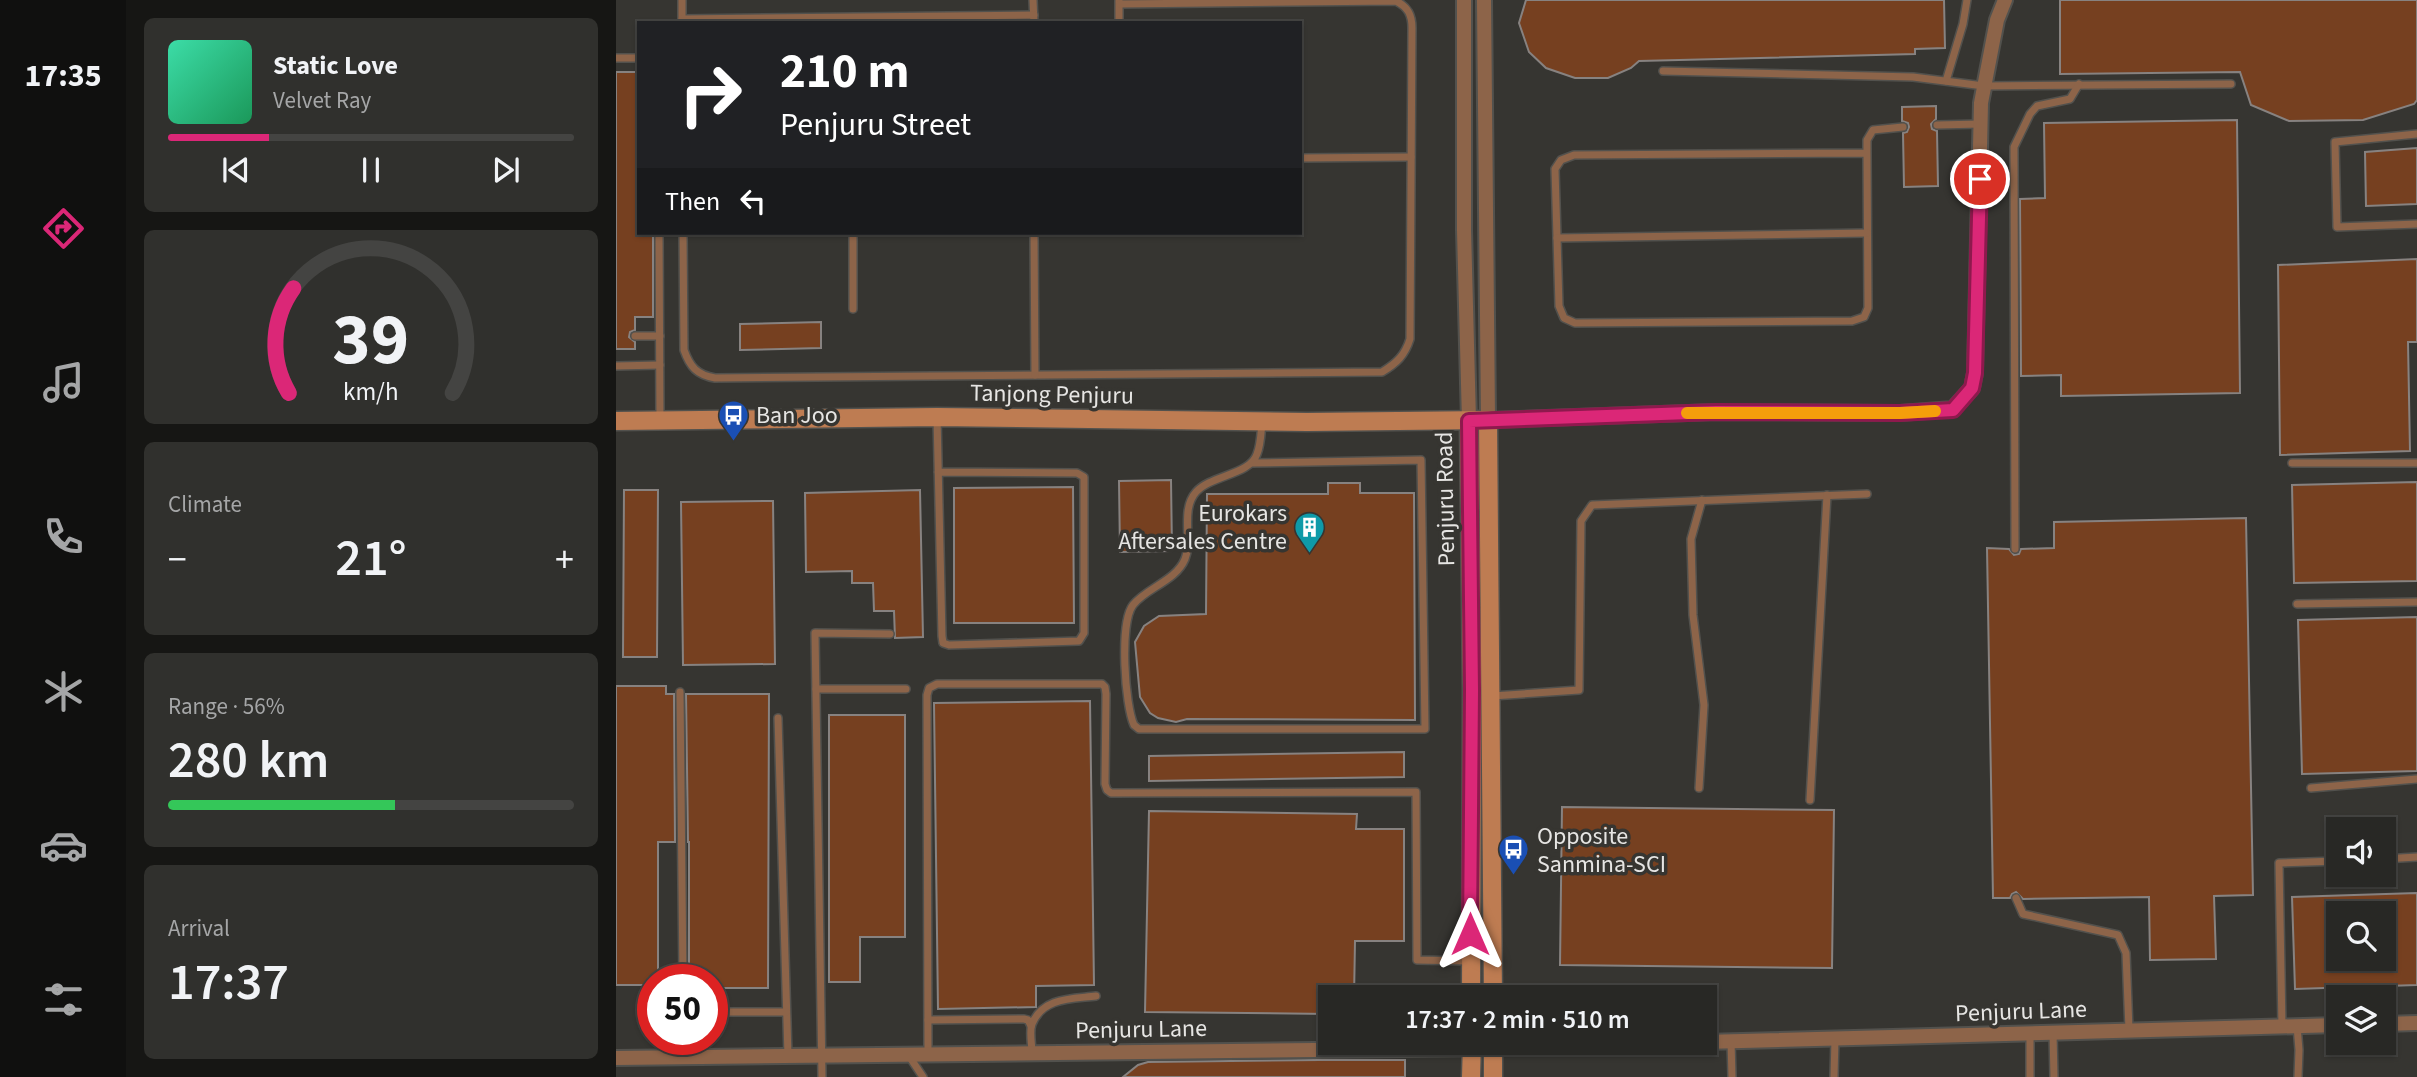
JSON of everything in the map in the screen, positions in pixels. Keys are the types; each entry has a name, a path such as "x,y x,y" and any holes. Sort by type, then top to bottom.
{"main road":[{"name":"Tanjong Penjuru","path":"616,421 937,417 1262,421 1488,419"},
{"name":"Penjuru Road","path":"1488,419 1493,985"},
{"name":"Penjuru Road","path":"1469,421 1472,690 1471,985"},
{"path":"1471,1077 1472,1055"},
{"path":"1493,1055 1493,1077"}],"street":[{"name":"Penjuru Road","path":"1464,0 1464,230 1469,421"},
{"name":"Penjuru Road","path":"1484,0 1488,419"},
{"path":"1488,419 1716,412 1900,413 1953,410 1972,388 1975,373 1981,103 1997,20 2005,0"},
{"path":"2396,1024 2417,1023"},
{"name":"Penjuru Lane","path":"1717,1042 2326,1025"},
{"name":"Penjuru Lane","path":"616,1058 909,1056 1318,1048"}],"lane":[{"path":"682,0 682,21 1034,19 1034,0"},
{"path":"1946,81 1963,24 1967,0"},
{"path":"683,235 684,350 691,366 703,376 1382,372 1394,365 1406,353 1410,339 1412,17 1403,5 1396,1 1119,2 1119,21"},
{"path":"616,58 637,58"},
{"path":"1663,71 1913,77 1984,86 2231,84"},
{"path":"2015,549 2014,147 2030,114 2037,106 2070,99 2079,84"},
{"path":"1937,125 1981,124"},
{"path":"1867,153 1574,155 1561,160 1555,169 1559,306 1564,318 1575,323 1852,321 1864,317 1868,308 1867,139 1874,130 1903,127"},
{"path":"2417,134 2335,142 2337,227 2417,224"},
{"path":"1302,158 1411,158"},
{"path":"1557,238 1867,233"},
{"path":"659,235 660,420"},
{"path":"853,235 853,310"},
{"path":"1034,235 1035,375"},
{"path":"635,336 660,336"},
{"path":"616,366 660,365"},
{"path":"937,417 938,472 943,643 1079,642 1084,634 1084,477 1077,473 938,472"},
{"path":"1252,463 1421,460 1425,729 1139,729 1134,725 1124,670 1126,630 1133,605 1180,569 1186,557 1188,511 1192,498 1196,491 1208,482 1252,463 1258,453 1262,421"},
{"path":"2292,463 2417,463"},
{"path":"1491,696 1579,690 1581,521 1592,505 1867,494"},
{"path":"1810,800 1826,495"},
{"path":"1699,788 1704,705 1693,615 1691,539 1702,500"},
{"path":"2297,604 2417,602"},
{"path":"822,1077 815,633 890,634"},
{"path":"928,1055 927,695 929,688 937,684 1102,684 1106,694 1105,784 1111,793 1416,792 1417,960 1470,961"},
{"path":"816,689 906,690"},
{"path":"680,692 683,964"},
{"path":"778,718 788,1056"},
{"path":"2311,788 2417,779"},
{"path":"2396,858 2417,857"},
{"path":"2282,1027 2279,863 2326,861"},
{"path":"2015,898 2024,914 2118,935 2126,953 2129,1031"},
{"path":"1031,1026 1044,1006 1055,1001 1096,996"},
{"path":"728,1012 786,1012"},
{"path":"928,1020 1028,1020 1031,1026 1032,1053"},
{"path":"2297,1026 2298,1077"},
{"path":"2030,1033 2030,1077"},
{"path":"2053,1033 2054,1077"},
{"path":"1834,1077 1835,1039"},
{"path":"1731,1041 1732,1077"},
{"path":"909,1056 923,1077"}],"building":[{"path":"1526,0 1944,0 1945,48 1915,49 1915,54 1639,61 1631,68 1608,78 1575,78 1546,68 1529,52 1519,23"},
{"path":"2060,0 2417,0 2417,100 2414,104 2363,120 2289,121 2251,105 2240,72 2060,74"},
{"path":"616,72 637,72 637,235 653,235 653,317 635,317 635,330 630,332 629,337 635,342 635,349 616,349"},
{"path":"1936,106 1936,119 1931,124 1932,129 1937,131 1938,186 1904,187 1903,133 1907,132 1909,127 1908,123 1902,121 1902,107"},
{"path":"2237,120 2240,393 2061,396 2061,375 2021,376 2020,199 2045,198 2044,123"},
{"path":"2417,148 2417,204 2366,206 2365,152"},
{"path":"2417,259 2417,342 2408,342 2410,451 2280,455 2278,265"},
{"path":"821,322 821,348 740,350 740,324"},
{"path":"1171,480 1172,551 1120,552 1119,481"},
{"path":"2417,482 2417,581 2294,583 2292,485"},
{"name":"Eurokars Aftersales Centre","path":"1328,483 1360,483 1360,493 1414,493 1415,720 1187,719 1176,722 1158,718 1150,713 1140,697 1135,642 1144,626 1159,616 1206,614 1207,494 1328,494"},
{"path":"1073,487 1074,623 954,623 954,488"},
{"path":"624,490 658,490 657,657 623,657"},
{"path":"920,490 923,637 895,638 894,611 874,611 873,583 852,583 852,571 806,572 805,493"},
{"path":"773,501 775,664 683,665 681,502"},
{"path":"2246,518 2253,895 2214,896 2216,959 2150,960 2149,897 2023,899 2016,892 2010,898 1993,898 1987,548 2009,549 2014,555 2019,554 2021,549 2054,548 2054,522"},
{"path":"2417,617 2417,771 2302,774 2298,620"},
{"path":"616,686 666,686 666,694 674,694 675,842 658,842 658,964 637,964 637,985 616,985"},
{"path":"686,694 769,694 768,988 728,988 728,964 689,964"},
{"path":"1090,701 1094,985 1036,986 1036,1007 938,1009 934,703"},
{"path":"829,715 905,715 905,937 860,937 860,982 829,982"},
{"path":"1404,752 1404,777 1149,781 1149,756"},
{"path":"1562,807 1834,810 1832,968 1560,965"},
{"path":"1149,811 1357,814 1356,829 1404,829 1404,941 1355,941 1354,985 1318,985 1318,1014 1145,1012"},
{"path":"2417,893 2417,985 2326,985 2326,988 2295,989 2292,897"},
{"path":"1405,1060 1405,1077 1123,1077 1138,1065 1148,1062"}],"slow traffic":[{"path":"1687,413 1935,411"}],"place":[{"name":"Ban Joo","path":"733,442"},
{"name":"Eurokars Aftersales Centre","path":"1310,554"},
{"name":"Opposite Sanmina-SCI","path":"1514,877"}],"route":[{"path":"1470,934 1472,690 1469,421 1716,412 1900,413 1953,410 1972,388 1975,373 1980,179"}]}
